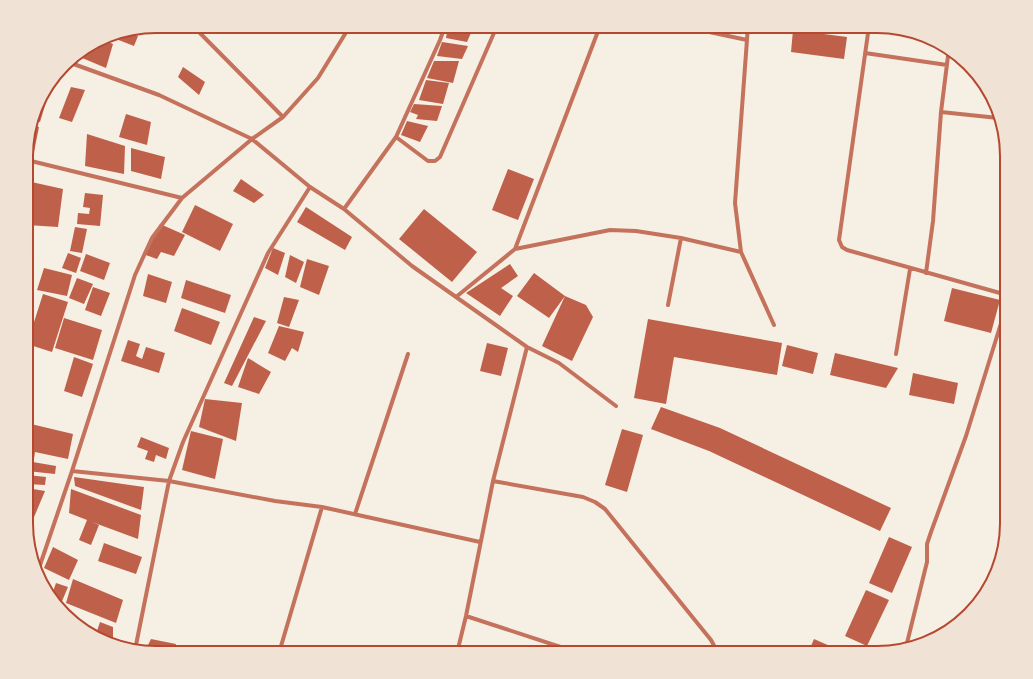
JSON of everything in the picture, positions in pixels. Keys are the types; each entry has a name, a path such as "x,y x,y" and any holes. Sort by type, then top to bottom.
{"street":[{"path":"200,33 283,117"},
{"path":"40,565 135,275 152,238 182,198 252,139 283,117 318,78 346,33"},
{"path":"344,209 396,137 442,33"},
{"path":"396,137 428,161 435,161 440,157 494,33"},
{"path":"515,249 597,33"},
{"path":"714,33 747,40"},
{"path":"748,33 735,203 741,252 774,325"},
{"path":"868,33 839,240 842,247 847,250 1000,293"},
{"path":"865,53 947,64"},
{"path":"926,273 934,221 941,112 948,55"},
{"path":"74,64 159,95 252,139 310,187 344,209 412,266 527,347 559,363 616,406"},
{"path":"941,112 993,118"},
{"path":"33,161 182,198"},
{"path":"136,644 169,481 183,442 268,253 310,187"},
{"path":"456,297 515,249 610,230 636,231 681,238 741,252"},
{"path":"668,305 681,238"},
{"path":"896,354 910,268"},
{"path":"907,642 927,562 927,544 966,436 1000,327"},
{"path":"459,646 493,481 527,347"},
{"path":"355,514 408,354"},
{"path":"72,471 169,481 275,501 322,507 480,542"},
{"path":"493,481 582,497 595,502 605,509 711,640 714,646"},
{"path":"281,646 322,507"},
{"path":"466,616 558,646"}],"building":[{"path":"447,33 471,33 467,42 446,38"},
{"path":"793,33 816,33 847,37 844,59 791,52"},
{"path":"135,35 138,36 134,46 117,40"},
{"path":"109,42 113,44 106,68 81,58 94,49"},
{"path":"442,42 468,46 462,59 437,56"},
{"path":"434,61 459,61 453,83 427,78"},
{"path":"183,67 205,82 199,95 178,77"},
{"path":"426,80 449,83 443,104 419,100"},
{"path":"71,87 85,90 72,122 59,118"},
{"path":"45,102 46,102 40,122 38,122"},
{"path":"414,104 442,106 437,121 416,119 418,115 410,112"},
{"path":"126,114 151,122 147,145 119,137"},
{"path":"407,121 428,126 420,142 401,135"},
{"path":"37,126 39,127 34,152 34,140"},
{"path":"87,134 125,146 124,174 85,166"},
{"path":"131,148 165,157 161,179 131,171"},
{"path":"508,169 534,179 518,220 492,210"},
{"path":"241,179 264,195 254,203 233,191"},
{"path":"33,182 63,189 58,227 33,225"},
{"path":"85,193 103,195 100,226 77,224 78,213 89,214 90,208 83,207"},
{"path":"195,205 233,224 220,251 182,232"},
{"path":"306,207 352,237 345,250 297,222"},
{"path":"424,209 477,252 452,282 399,239"},
{"path":"160,224 185,235 174,256 161,252 157,259 143,254"},
{"path":"75,227 87,229 82,253 70,251"},
{"path":"273,248 285,253 278,275 265,268"},
{"path":"68,253 81,258 76,273 62,268"},
{"path":"86,254 110,263 104,280 80,271"},
{"path":"290,255 304,262 296,283 285,277"},
{"path":"307,259 329,266 319,295 300,287"},
{"path":"510,264 518,276 501,288 513,296 500,316 466,293"},
{"path":"44,268 72,275 67,296 37,290"},
{"path":"534,273 565,296 549,318 517,296"},
{"path":"148,274 172,282 166,303 143,296"},
{"path":"77,278 93,284 84,304 69,298"},
{"path":"186,280 231,295 225,313 181,298"},
{"path":"93,287 110,293 101,316 85,310"},
{"path":"952,288 1000,300 991,333 944,321"},
{"path":"43,294 68,302 52,352 33,346 33,325"},
{"path":"565,296 586,305 593,317 572,361 542,346"},
{"path":"284,297 299,300 289,327 277,323"},
{"path":"182,308 220,322 211,345 174,331"},
{"path":"254,317 266,321 232,386 224,383"},
{"path":"64,318 102,330 93,360 55,348"},
{"path":"648,319 782,343 777,375 674,357 666,404 634,398"},
{"path":"279,326 304,332 298,352 292,348 285,361 268,353"},
{"path":"128,340 140,344 136,356 142,359 146,347 165,353 159,373 121,361"},
{"path":"487,343 508,348 501,376 480,371"},
{"path":"787,345 818,353 813,374 782,366"},
{"path":"835,353 898,368 886,388 830,375"},
{"path":"74,357 93,364 82,397 64,391"},
{"path":"248,358 271,372 259,394 238,387"},
{"path":"913,373 958,383 954,404 909,395"},
{"path":"205,399 242,403 236,441 199,427"},
{"path":"661,407 720,428 891,508 880,531 709,451 651,429"},
{"path":"33,424 73,434 68,459 35,452 34,459"},
{"path":"622,429 643,435 627,492 605,485"},
{"path":"191,431 223,439 215,479 182,470"},
{"path":"141,437 169,448 166,459 156,455 154,462 145,459 148,451 137,447"},
{"path":"33,462 56,466 55,474 33,472"},
{"path":"33,476 46,477 45,485 33,484"},
{"path":"74,477 144,487 141,510 75,486"},
{"path":"33,489 45,491 33,520"},
{"path":"71,489 141,515 138,539 92,522 99,525 91,545 79,540 87,520 69,513"},
{"path":"889,537 912,547 892,593 869,583"},
{"path":"104,543 142,557 136,574 98,561"},
{"path":"53,547 78,560 69,580 44,568"},
{"path":"73,579 123,600 116,623 66,603"},
{"path":"56,583 68,587 62,602 53,591"},
{"path":"866,590 889,600 867,646 845,636"},
{"path":"100,622 113,627 113,638 109,637 97,631"},
{"path":"151,639 176,644 176,646 148,645"},
{"path":"814,639 830,646 811,646"}]}
